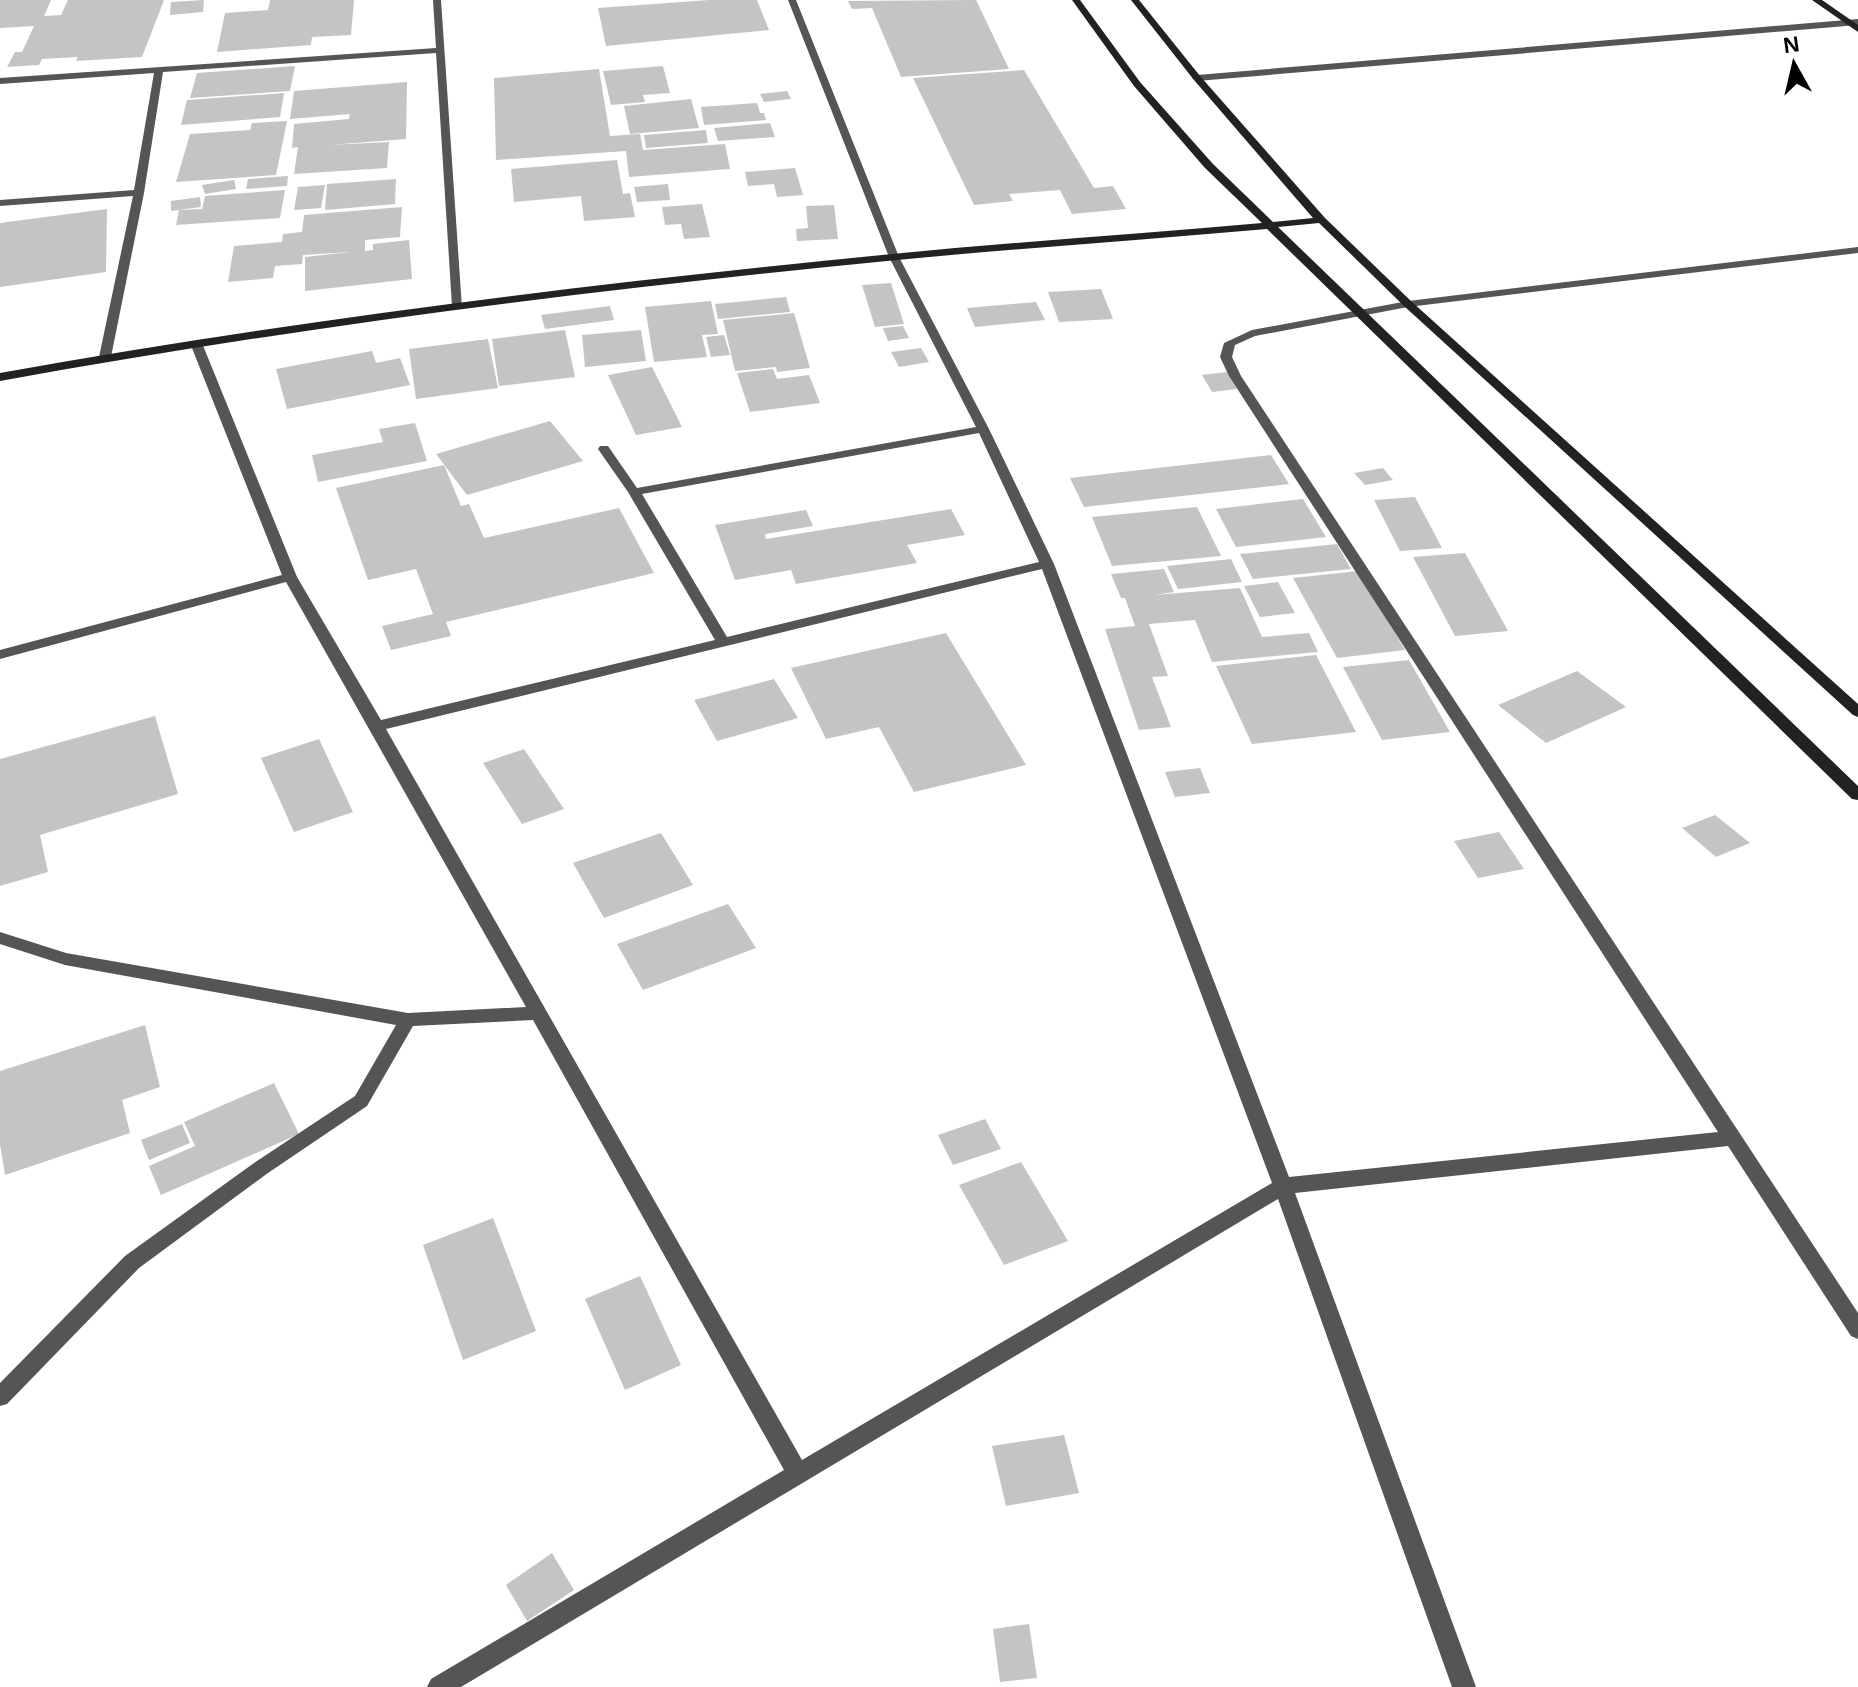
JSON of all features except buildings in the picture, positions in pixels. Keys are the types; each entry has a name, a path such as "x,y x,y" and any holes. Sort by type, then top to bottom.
{"main road":[{"path":"1076,0 1137,84 1209,166 1358,314 1858,795"},
{"path":"1135,0 1197,78 1321,220 1408,304 1858,712"},
{"path":"1816,0 1855,25"},
{"path":"0,377 105,357 458,306 894,257 1321,220"}],"street":[{"path":"437,0 458,306"},
{"path":"792,0 894,257 983,429 1047,564 1283,1186 1464,1687"},
{"path":"1197,78 1855,25"},
{"path":"0,81 440,50"},
{"path":"105,357 139,193 159,71"},
{"path":"0,203 139,193"},
{"path":"1858,250 1408,304 1252,333 1230,343 1226,357 1235,376 1858,1330"},
{"path":"196,343 290,577 798,1474"},
{"path":"634,492 983,429"},
{"path":"604,449 634,492 723,642"},
{"path":"377,726 1047,564"},
{"path":"0,655 290,577"},
{"path":"0,938 65,959 408,1020 538,1013"},
{"path":"0,1397 132,1262 261,1168 361,1101 408,1020"},
{"path":"439,1687 1283,1186 1732,1138"}]}
